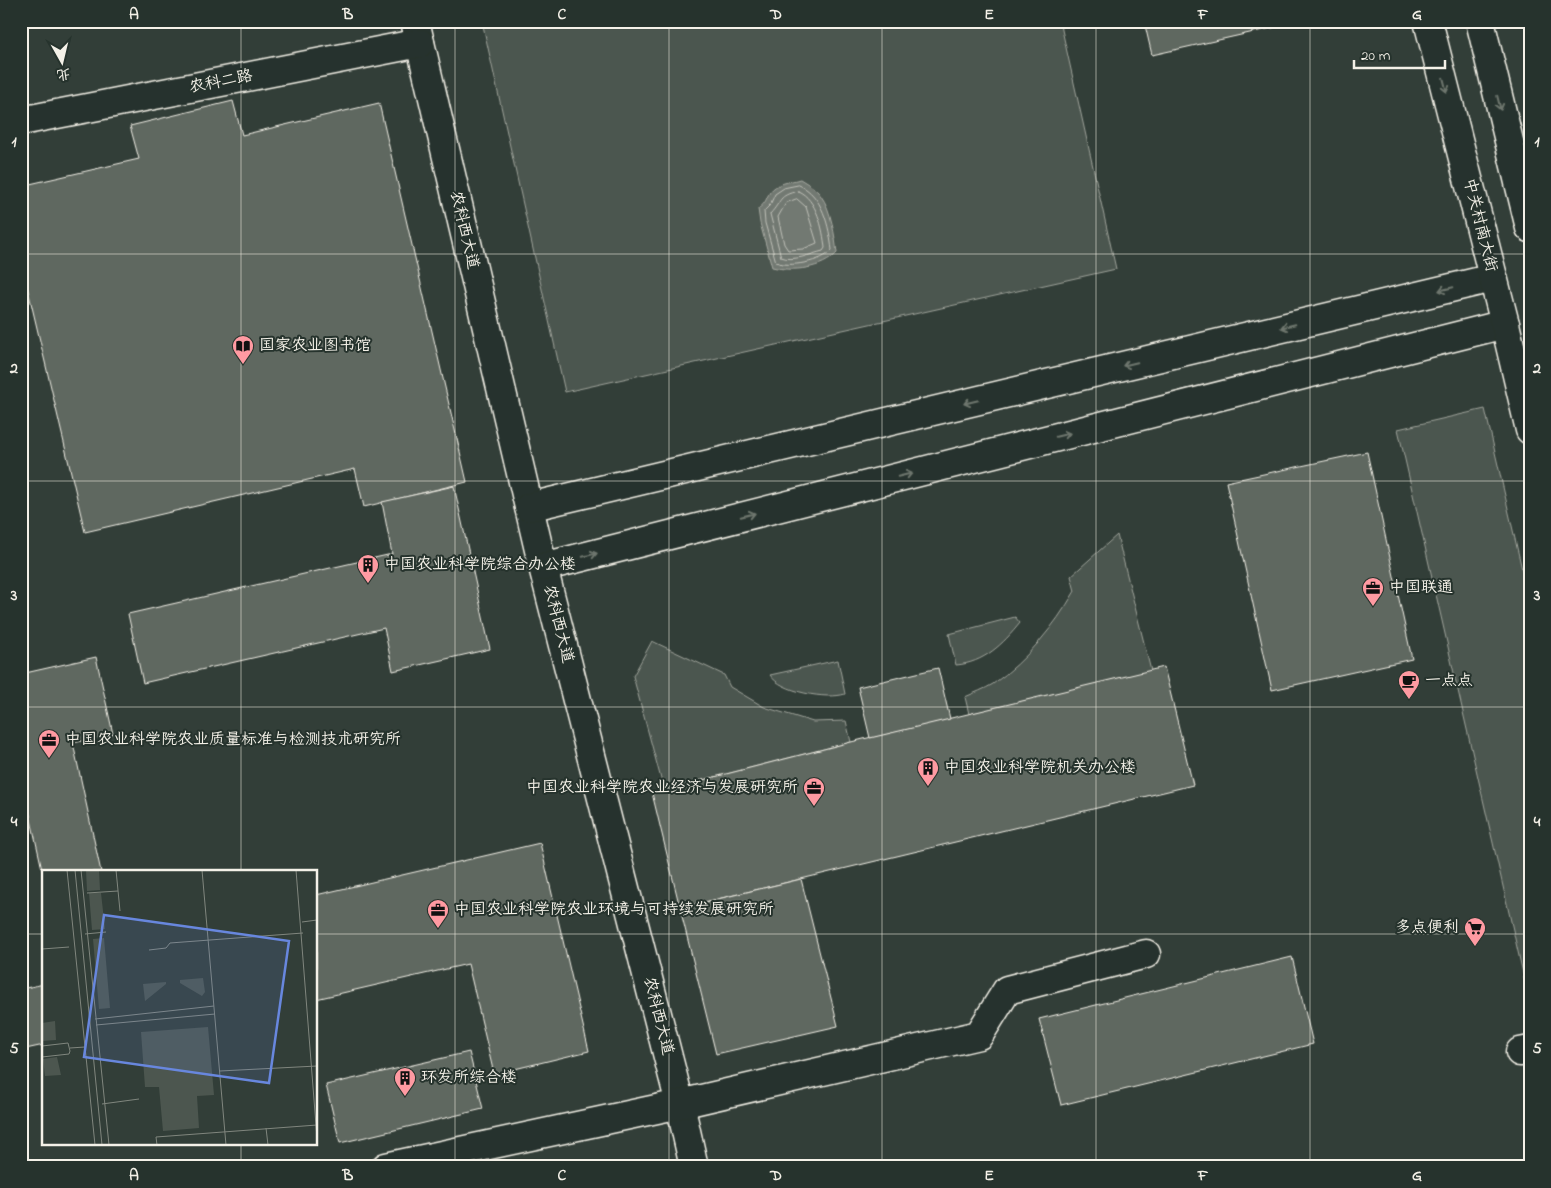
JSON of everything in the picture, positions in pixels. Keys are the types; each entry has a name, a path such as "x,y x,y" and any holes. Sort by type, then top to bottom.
{"street":[{"name":"中关村南大街","path":"1428,21 1530,430"},
{"path":"1480,21 1530,228"},
{"name":"农科二路","path":"21,121 418,32"},
{"name":"农科西大道","path":"418,32 543,567 680,1104 694,1167"},
{"path":"529,507 1493,278"},
{"path":"543,567 1505,324"},
{"path":"386,1167 680,1104 979,1034 1007,990 1146,954"}],"shaded area":[{"path":"482,21 1060,21 1116,269 565,392"},
{"path":"1485,409 1530,604 1530,1004 1398,429"},
{"path":"1117,535 1151,671 969,714 965,697 993,684 1028,654 1049,630 1075,591 1071,576"},
{"path":"1015,617 1020,623 1000,645 975,661 956,665 949,634"},
{"path":"652,641 724,675 730,687 764,707 813,722 846,721 851,742 664,790 633,676"},
{"path":"838,660 845,694 837,696 816,695 794,690 776,681 770,675"}],"water":[{"path":"800,179 819,193 827,208 832,223 837,253 823,263 807,268 789,269 772,267 758,209 773,189 784,183"}],"building":[{"path":"1144,21 1303,21 1152,55"},
{"name":"国家农业图书馆","path":"233,101 242,135 379,103 467,482 364,507 355,469 85,532 21,260 21,186 139,159 130,126"},
{"path":"1367,452 1412,659 1272,690 1226,482"},
{"name":"中国农业科学院综合办公楼","path":"454,486 490,649 393,671 384,628 143,683 128,614 392,554 382,502"},
{"name":"中国农业科学院农业质量标准与检测技术研究所","path":"96,657 113,734 73,743 101,870 42,870 21,775 21,674"},
{"name":"中国农业科学院机关办公楼","path":"1164,667 1193,785 680,908 652,793 851,742"},
{"path":"938,668 950,719 870,738 858,687"},
{"name":"中国农业科学院农业环境与可持续发展研究所","path":"540,843 589,1051 494,1074 468,964 318,999 318,895"},
{"path":"801,879 838,1026 716,1054 680,908"},
{"path":"1292,957 1313,1044 1061,1105 1039,1019"},
{"path":"42,984 42,1045 21,1050 21,989"},
{"name":"环发所综合楼","path":"469,1052 483,1109 340,1143 326,1085"}],"place":[{"name":"国家农业图书馆","path":"243,365"},
{"name":"中国农业科学院综合办公楼","path":"368,584"},
{"name":"中国联通","path":"1373,607"},
{"name":"一点点","path":"1409,700"},
{"name":"中国农业科学院农业质量标准与检测技术研究所","path":"49,759"},
{"name":"中国农业科学院机关办公楼","path":"928,787"},
{"name":"中国农业科学院农业经济与发展研究所","path":"814,807"},
{"name":"中国农业科学院农业环境与可持续发展研究所","path":"438,929"},
{"name":"多点便利","path":"1475,947"},
{"name":"环发所综合楼","path":"405,1097"}]}
